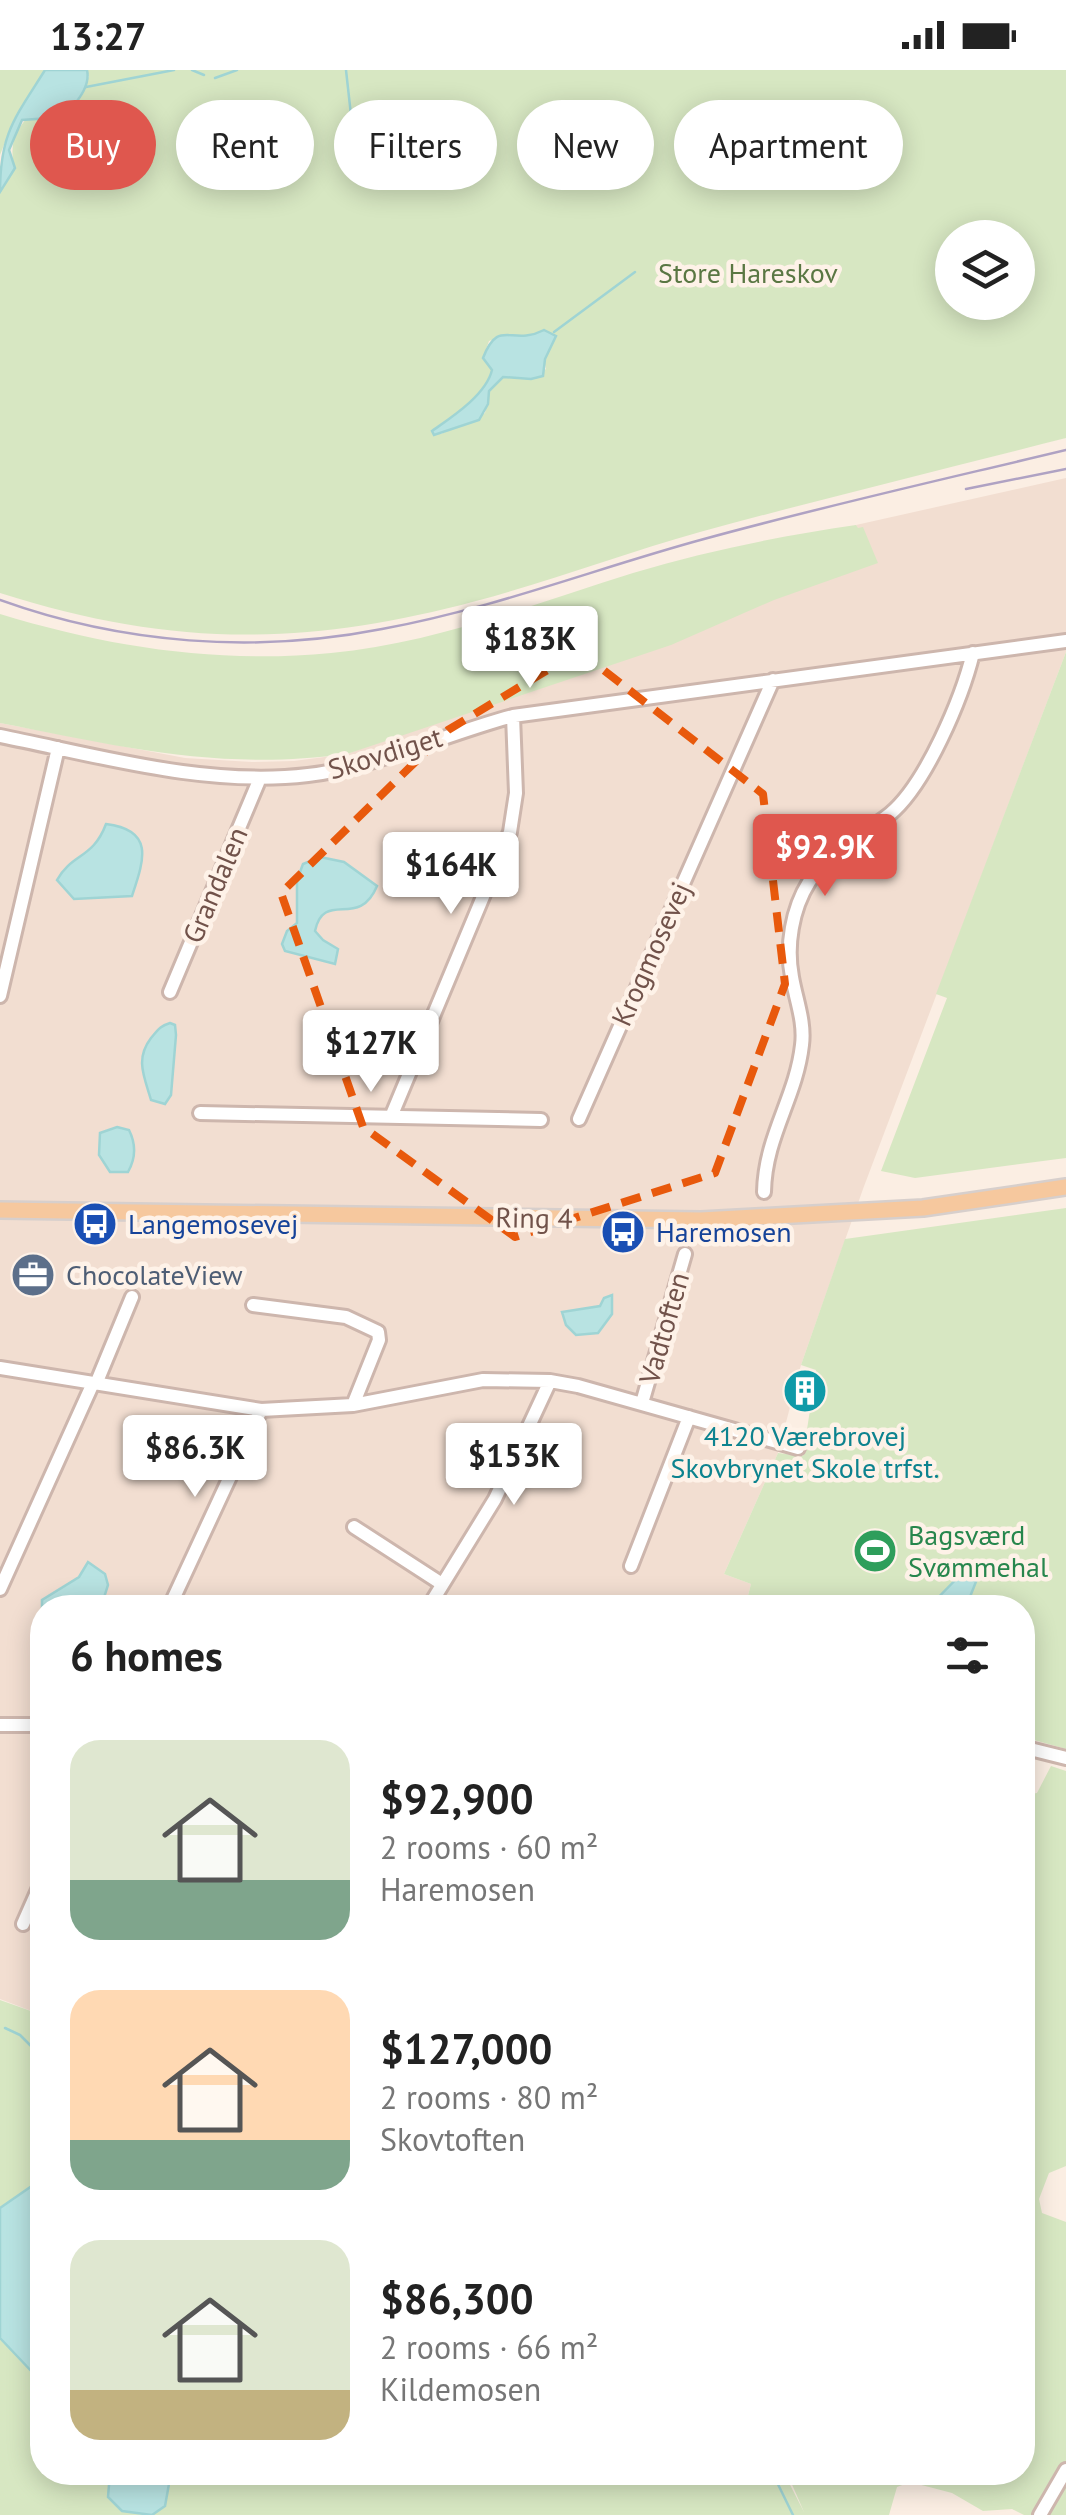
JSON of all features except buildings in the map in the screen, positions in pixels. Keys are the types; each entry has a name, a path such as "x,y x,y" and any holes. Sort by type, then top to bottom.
{"main road":[{"name":"Ring 4","path":"0,1210 700,1220 923,1208 1066,1188"}],"street":[{"name":"Skovdiget","path":"0,736 163,768 260,778 310,775 350,768 458,730 513,716 1066,641"},
{"path":"764,1192 766,1157 797,1072 802,1044 801,1016 790,964 796,910 824,862 846,840 887,816 906,799 924,771 968,675 973,653"},
{"name":"Krogmosevej","path":"579,1118 773,680"},
{"path":"391,1116 510,832 516,793 513,716"},
{"path":"0,996 58,748"},
{"name":"Grandalen","path":"170,992 260,778"},
{"path":"200,1112 542,1120"},
{"name":"Vadtoften","path":"642,1403 685,1254"},
{"path":"0,1589 132,1297"},
{"path":"253,1306 346,1317 378,1332 379,1340 353,1405"},
{"path":"0,1368 261,1410 353,1405 483,1380 550,1381 798,1448"},
{"path":"436,1595 495,1499 550,1381"},
{"path":"174,1595 261,1410"},
{"path":"631,1566 689,1417"},
{"path":"354,1527 442,1584"},
{"path":"0,1726 30,1725"},
{"path":"1035,1750 1066,1758"},
{"path":"23,1924 30,1908"},
{"path":"1040,2515 1066,2470"}],"highlighted area":[{"path":"579,651 763,794 785,984 715,1173 515,1237 363,1127 281,893 448,730"}],"shaded area":[{"path":"1066,478 1066,652 863,1189 801,1365 778,1453 724,1574 751,1584 748,1595 30,1595 30,2010 0,1999 0,723 185,758 294,761 347,754 871,557 856,525"}],"green space":[{"path":"0,70 45,70 13,122 0,155"},
{"name":"Store Hareskov","path":"87,70 1066,70 1066,438 700,532 476,601 353,627 237,635 180,631 122,624 0,593 0,192 15,168 15,136 30,115 30,190 156,190 156,100 51,100 89,77","holes":["509,334 520,338 538,334 546,369 531,379 503,377 489,391 485,413 441,434 432,430 467,404 489,379 492,370 483,358 489,341"]},
{"path":"856,525 863,527 878,563 774,600 671,645 347,754 301,759 214,758 130,748 0,723 0,614 81,636 164,650 247,656 331,653 445,632 688,558"},
{"path":"1066,652 1066,1158 915,1178 881,1171 947,998 936,994"},
{"path":"1066,1208 1066,1749 1035,1740 1035,1595 748,1595 751,1584 724,1574 778,1453 803,1456 816,1370 801,1365 845,1239"},
{"path":"1051,1766 1066,1771 1066,2166 1049,2173 1039,2199 1042,2213 1066,2222 1066,2515 1024,2515 1012,2509 983,2511 952,2493 921,2485 1035,2485 1037,1793"},
{"path":"0,2000 30,2011 30,2187 0,2208"},
{"path":"0,2338 30,2370 30,2485 790,2485 804,2512 792,2485 902,2485 897,2487 889,2515 0,2515"}],"water":[{"path":"45,70 87,70 87,83 77,100 30,100 30,119 22,120 9,150 15,168 0,192 6,140"},
{"path":"544,330 556,336 545,359 543,376 503,377 489,391 488,404 479,420 434,435 432,431 467,405 489,379 492,370 483,358 495,339"},
{"path":"106,824 122,827 139,840 142,859 132,896 74,899 57,880 95,844"},
{"path":"320,857 344,862 377,886 361,906 326,912 320,919 315,931 338,949 335,964 285,951 282,944 287,931 297,923 297,880 303,864"},
{"path":"170,1023 175,1025 176,1035 171,1095 165,1104 151,1100 142,1061 151,1038"},
{"path":"117,1127 129,1130 133,1140 134,1156 128,1172 110,1172 99,1155 100,1133"},
{"path":"612,1295 612,1314 598,1333 576,1335 566,1325 562,1312 600,1306 604,1298"},
{"path":"88,1562 105,1574 108,1585 105,1595 50,1595 79,1577"},
{"path":"970,1565 979,1574 971,1595 941,1595"},
{"path":"30,2187 30,2370 0,2338 0,2208"},
{"path":"109,2485 169,2485 165,2506 152,2515 122,2511 108,2497"}],"waterway":[{"path":"86,87 174,70"},
{"path":"192,70 204,75"},
{"path":"215,78 237,70"},
{"path":"346,70 349,100"},
{"path":"554,332 635,272"},
{"path":"5,2028 30,2045"},
{"path":"778,2485 793,2515"}],"tram line":[{"path":"0,600 93,627 141,635 237,642 334,637 464,611 749,527 1066,450"},
{"path":"966,489 1066,469"}],"place":[{"name":"Langemosevej","path":"95,1224"},
{"name":"Haremosen","path":"623,1232"},
{"name":"ChocolateView","path":"33,1275"},
{"name":"4120 Værebrovej Skovbrynet Skole trfst.","path":"805,1391"},
{"name":"Bagsværd Svømmehal","path":"875,1551"}]}
